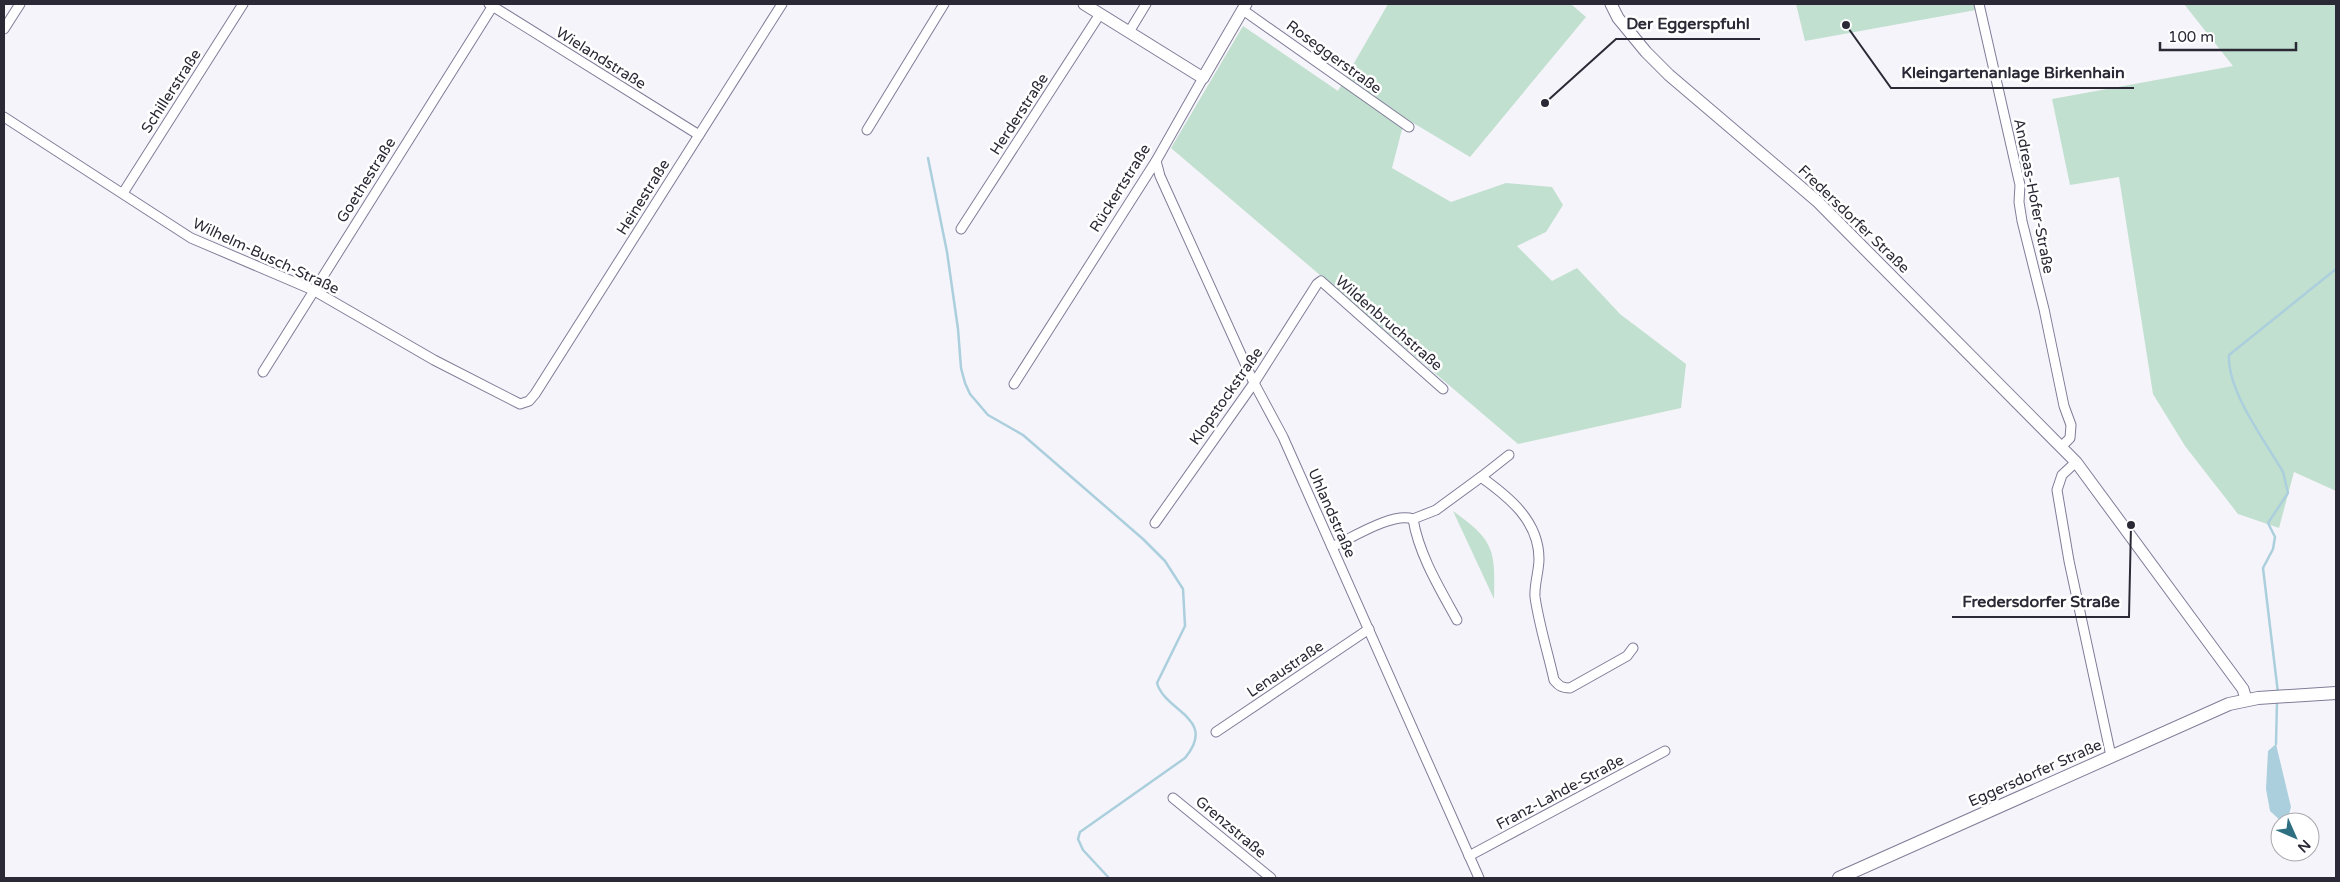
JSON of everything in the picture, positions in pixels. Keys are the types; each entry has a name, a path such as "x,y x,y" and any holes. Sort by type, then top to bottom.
{"main road":[{"name":"Eggersdorfer Straße","path":"1839,878 2229,704 2246,699 2336,693"}],"street":[{"path":"4,29 20,4"},
{"name":"Schillerstraße","path":"123,193 243,4"},
{"name":"Wielandstraße","path":"492,4 699,135"},
{"name":"Goethestraße","path":"263,372 492,4"},
{"name":"Heinestraße","path":"524,404 535,394 782,4"},
{"path":"866,130 944,4"},
{"path":"1084,4 1203,78"},
{"path":"1129,32 1146,4"},
{"name":"Fredersdorfer Straße","path":"1611,4 1628,30 1663,70 1831,214 2076,462 2243,689 2246,699"},
{"name":"Andreas-Hofer-Straße","path":"1979,4 2020,185 2019,202 2022,221 2044,309 2064,406 2072,426 2070,438 2061,447"},
{"name":"Rückertstraße","path":"1014,384 1156,161 1244,7"},
{"name":"Roseggerstraße","path":"1244,7 1409,127"},
{"name":"Herderstraße","path":"961,229 1100,14"},
{"name":"Wilhelm-Busch-Straße","path":"4,116 200,242 313,290 450,368 515,403 524,404"},
{"name":"Uhlandstraße","path":"1156,161 1160,176 1254,383 1283,437 1479,878"},
{"name":"Wildenbruchstraße","path":"1317,284 1321,281 1443,389"},
{"name":"Klopstockstraße","path":"1155,523 1254,383 1317,284"},
{"path":"1332,547 1389,520 1404,516 1412,519 1436,510 1509,455"},
{"path":"2076,462 2062,475 2057,490 2069,561 2111,756"},
{"path":"1481,477 1507,495 1518,508 1535,537 1539,559 1535,596 1554,680 1562,688 1570,688 1627,656 1633,648"},
{"path":"1412,519 1415,532 1434,577 1457,620"},
{"name":"Lenaustraße","path":"1216,732 1369,629"},
{"name":"Franz-Lahde-Straße","path":"1469,856 1665,751"},
{"name":"Grenzstraße","path":"1173,798 1271,878"}],"green space":[{"path":"1388,4 1571,4 1586,17 1470,157 1405,118 1392,168 1451,202 1506,183 1552,187 1563,205 1546,232 1517,246 1552,281 1577,268 1620,314 1686,364 1681,408 1518,444 1171,148 1243,26 1338,91"},
{"path":"1796,4 1974,4 1976,10 1805,41"},
{"path":"2184,4 2336,4 2336,491 2294,472 2279,528 2238,514 2185,446 2153,394 2119,177 2070,185 2052,99 2233,66"},
{"path":"1453,511 1467,521 1485,539 1490,548 1494,569 1494,599"}],"water":[{"path":"2276,744 2291,807 2290,812 2270,811 2266,789 2268,751"}],"waterway":[{"path":"928,158 947,252 958,329 961,368 970,394 988,415 1023,435 1143,539 1165,561 1183,589 1185,626 1157,683 1169,701 1193,724 1196,733 1194,744 1185,758 1080,832 1078,839 1083,850 1109,878"},
{"path":"2278,693 2263,568 2273,549 2275,537 2268,523 2288,493 2283,472 2240,400 2230,369 2229,355 2336,269"},
{"path":"2276,744 2277,701"}],"place":[{"name":"Kleingartenanlage Birkenhain","path":"1846,25"},
{"name":"Der Eggerspfuhl","path":"1545,103"},
{"name":"Fredersdorfer Straße","path":"2131,525"}]}
